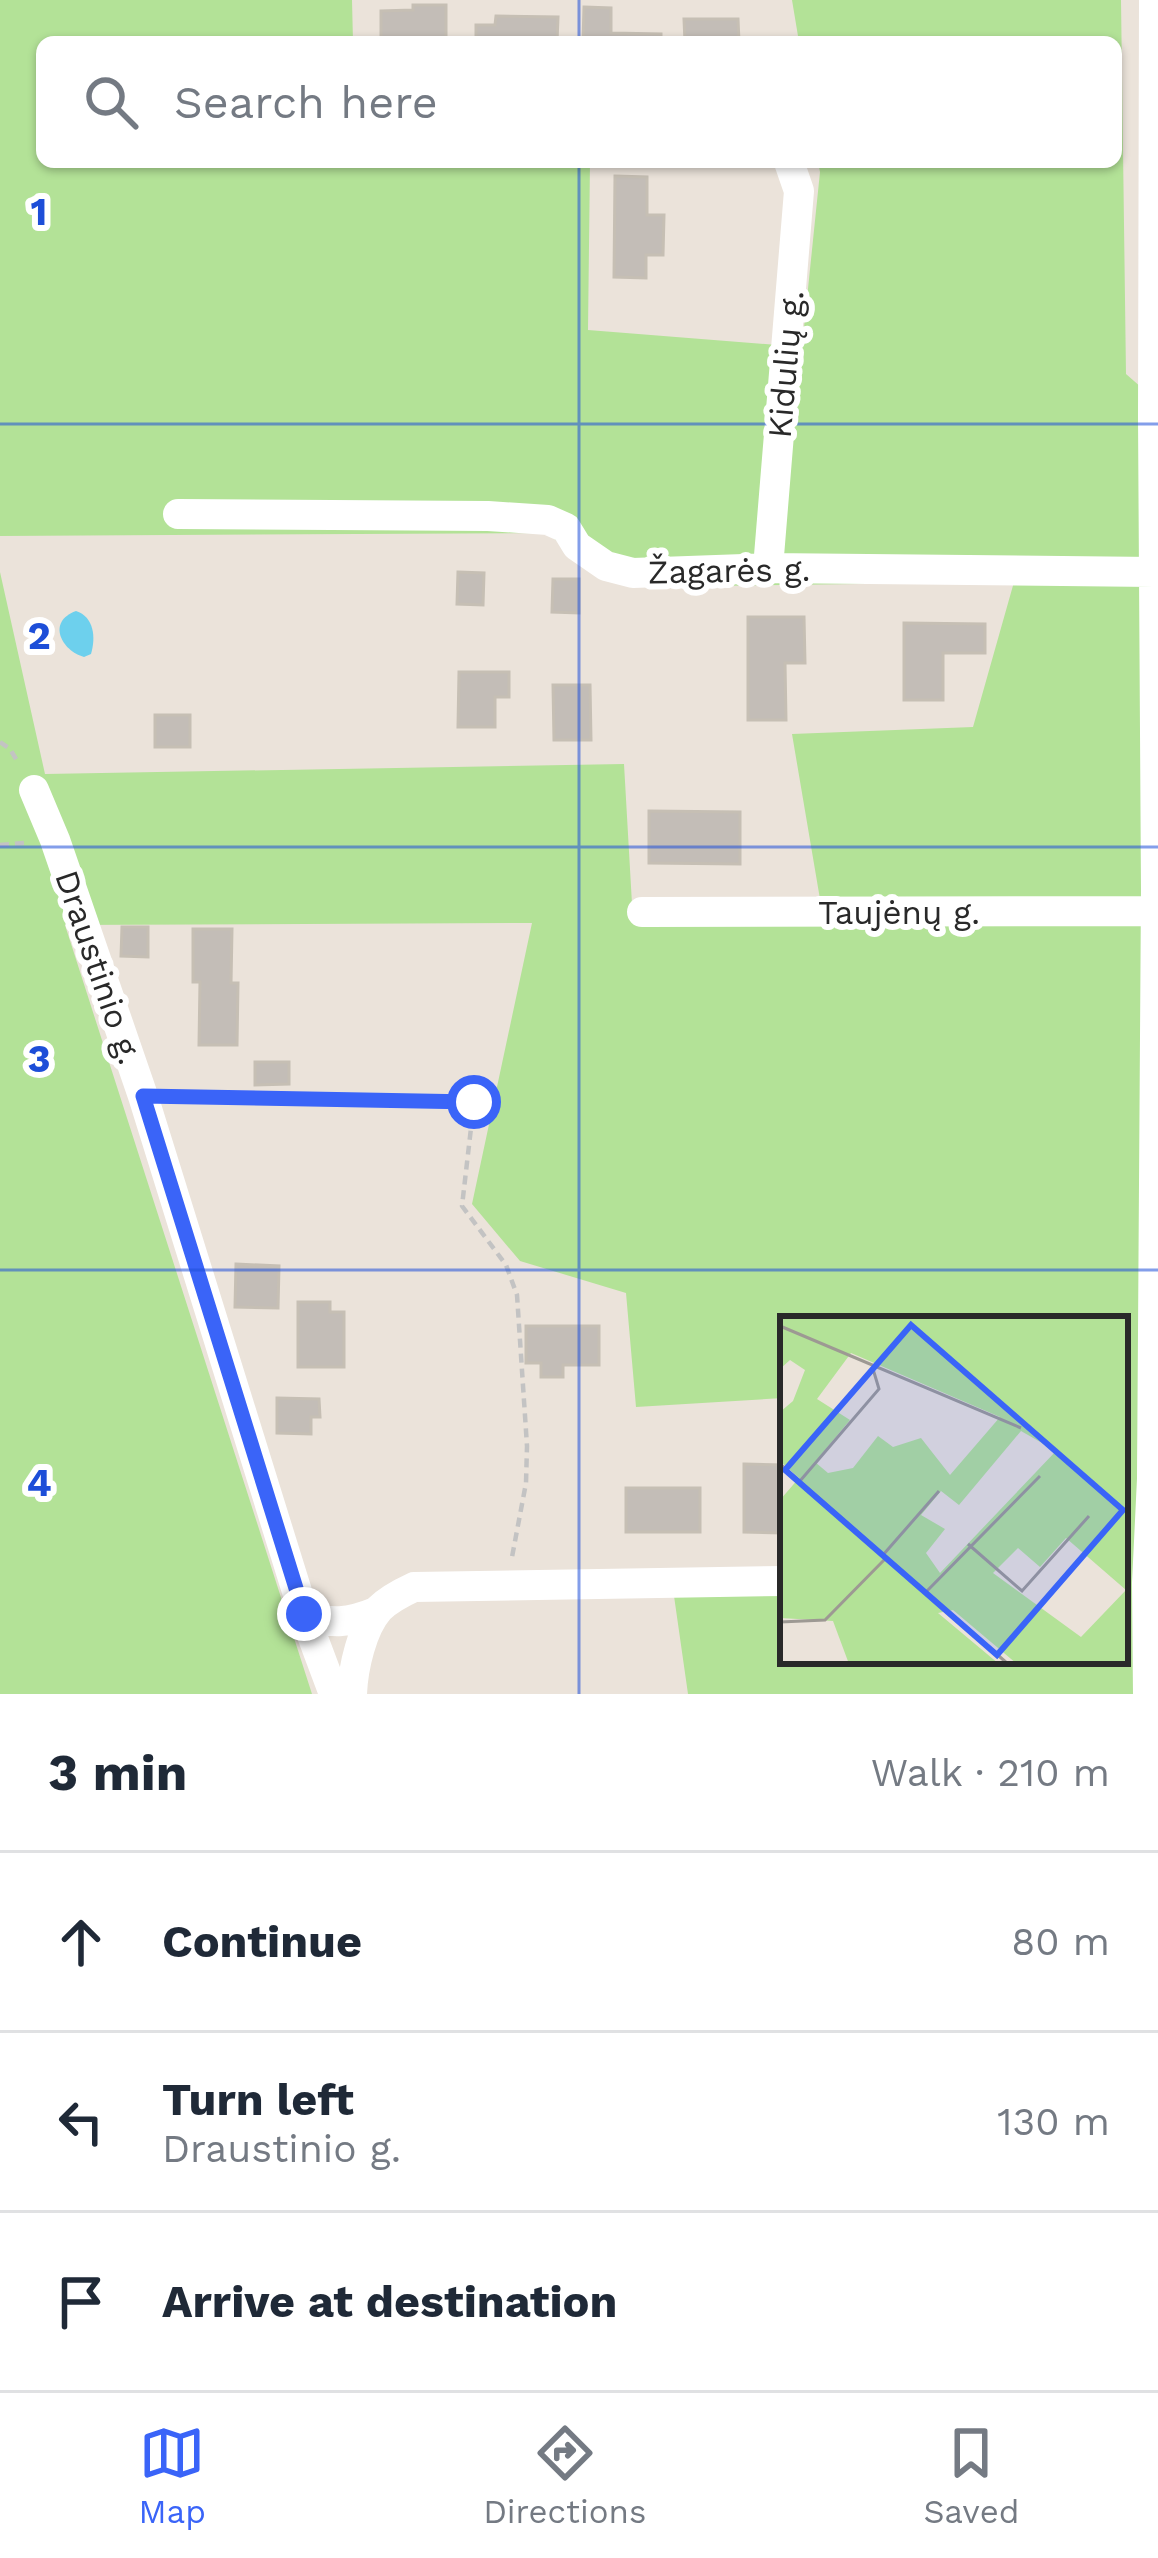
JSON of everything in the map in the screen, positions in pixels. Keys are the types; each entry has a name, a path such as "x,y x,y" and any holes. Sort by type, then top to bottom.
{"street":[{"path":"1148,1694 1136,1583 1152,1479 1154,0"},
{"name":"Kidulių g.","path":"768,568 799,191 791,168"},
{"name":"Žagarės g.","path":"178,514 548,520 566,528 577,546 606,566 633,573 768,568 1154,572"},
{"name":"Draustinio g.","path":"34,790 143,1096 304,1614 334,1694"},
{"name":"Taujėnų g.","path":"642,912 1156,897"},
{"path":"304,1614 337,1623 356,1620 413,1587 780,1581"},
{"path":"352,1694 376,1612"}],"path":[{"path":"143,1096 474,1102 463,1206 506,1265 517,1295 520,1338 526,1484 506,1586"}],"green space":[{"path":"0,0 352,0 353,36 36,36 36,168 590,168 588,330 802,347 819,168 1122,168 1122,75 1126,374 1158,402 1133,1694 688,1694 674,1596 780,1595 780,1664 1128,1664 1128,1316 780,1316 780,1398 636,1407 626,1293 520,1261 472,1204 532,923 65,925 312,1694 0,1694 0,572 45,774 624,764 632,904 821,905 792,734 973,727 1014,582 630,587 545,533 0,536"},
{"path":"792,0 1121,0 1121,36 798,36"}],"water":[{"path":"76,611 87,618 93,635 91,654 84,657 69,649 60,636 62,622"}],"building":[{"path":"413,5 446,5 446,36 381,36 381,11 413,10"},
{"path":"584,7 611,8 611,33 661,34 661,36 583,36"},
{"path":"496,16 558,17 557,36 476,36 476,25 495,25"},
{"path":"684,19 738,19 739,36 685,36"},
{"path":"615,176 647,177 647,215 664,215 663,255 646,255 646,278 614,277"},
{"path":"458,572 484,573 483,605 457,604"},
{"path":"553,579 579,579 579,613 552,612"},
{"path":"748,617 804,617 805,663 785,663 786,720 748,720"},
{"path":"904,623 985,624 985,653 943,653 943,700 904,700"},
{"path":"459,672 509,672 509,697 495,697 495,727 458,727"},
{"path":"553,685 590,685 591,740 554,740"},
{"path":"155,715 190,715 190,747 155,747"},
{"path":"649,811 740,812 740,864 649,863"},
{"path":"122,927 148,927 148,957 121,956"},
{"path":"193,929 232,929 231,983 238,983 237,1045 199,1045 200,982 193,982"},
{"path":"255,1062 289,1062 289,1084 255,1085"},
{"path":"236,1264 279,1266 278,1308 235,1307"},
{"path":"298,1302 330,1302 330,1312 344,1312 344,1367 298,1367"},
{"path":"526,1326 599,1326 599,1365 563,1365 563,1377 541,1377 541,1363 526,1363"},
{"path":"277,1398 319,1399 320,1417 311,1417 311,1434 277,1433"},
{"path":"744,1464 780,1465 780,1533 744,1532"},
{"path":"626,1488 700,1488 700,1532 626,1532"}],"route":[{"path":"304,1614 143,1096 474,1102"}]}
